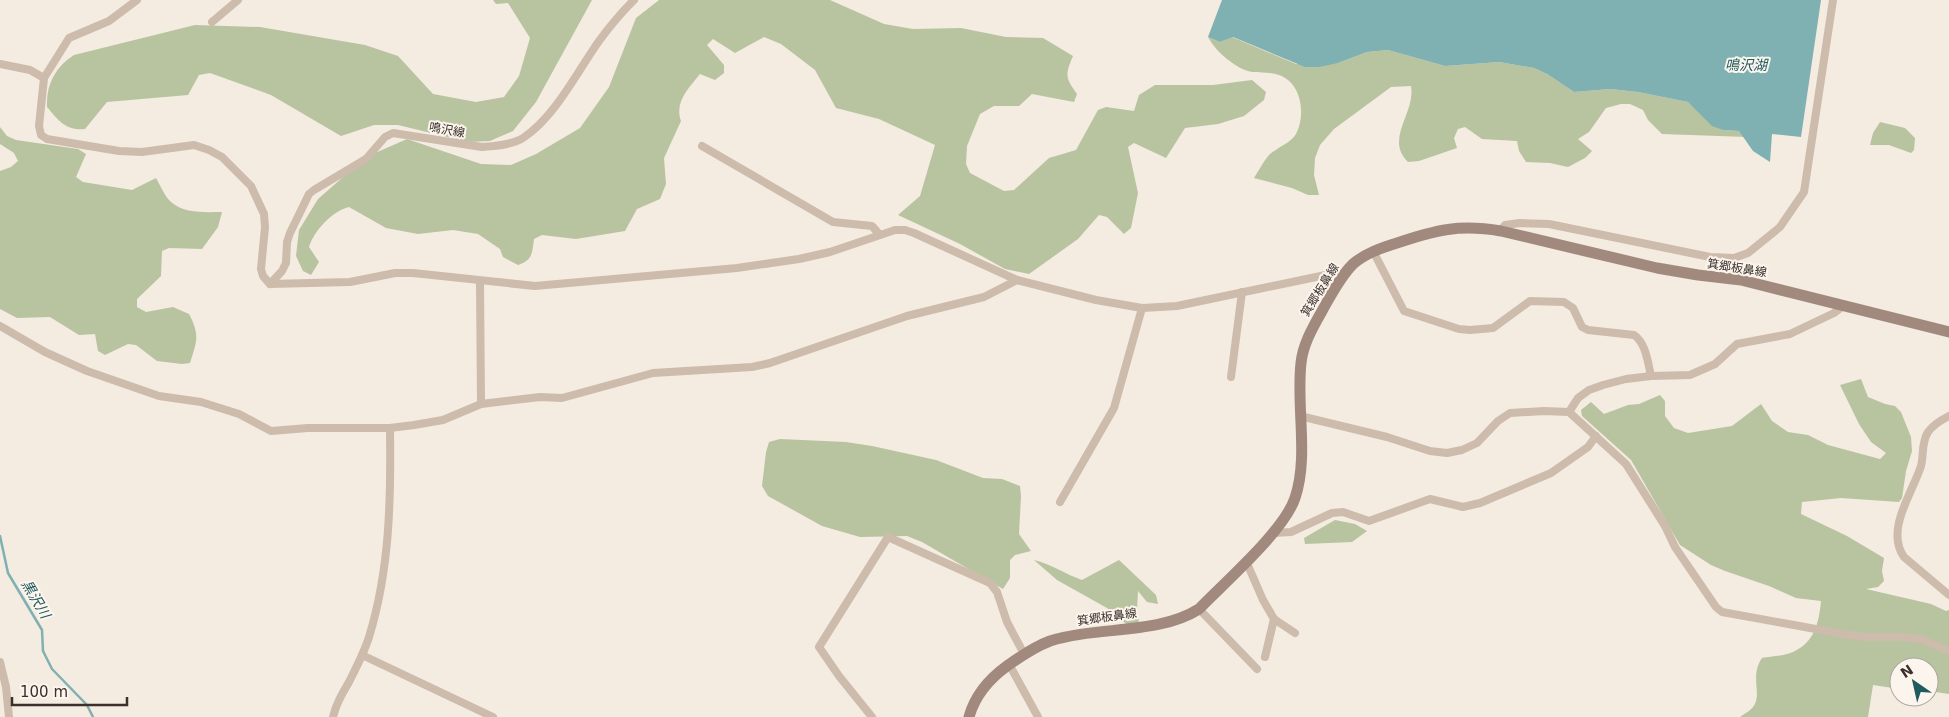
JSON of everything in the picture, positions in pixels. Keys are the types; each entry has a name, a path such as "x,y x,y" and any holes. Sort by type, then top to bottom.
{"main road":[{"name":"箕郷板鼻線","path":"969,717 974,704 992,677 1024,654 1043,644 1060,639 1185,618 1199,609 1273,533 1291,508 1298,487 1300,467 1300,368 1304,347 1314,325 1344,275 1360,259 1373,251 1435,231 1478,227 1657,268 1698,276 1741,280 1949,332"}],"street":[{"path":"137,0 109,21 69,38 44,78 39,126 41,135 48,139 119,151 142,152 194,144 209,150 228,162 251,186 264,214 262,269 263,276 270,284 350,282 395,273 413,273 480,282 535,286 737,268 818,255 895,230 905,230 1017,280 1104,302 1142,308 1177,306 1335,273 1344,275"},
{"path":"212,22 238,0"},
{"name":"鳴沢線","path":"270,284 282,271 286,263 287,242 290,233 309,194 314,190 366,160 385,137 393,133 482,147 521,140 539,125 570,88 599,42 617,18 634,0"},
{"path":"1500,231 1505,225 1520,223 1549,224 1710,257 1734,258 1748,254 1780,227 1804,192 1833,0"},
{"path":"0,64 30,70 44,78"},
{"path":"702,146 833,222 872,226 879,234"},
{"path":"1373,251 1404,311 1459,329 1470,330 1493,328 1530,301 1564,302 1573,308 1582,327 1588,330 1634,335 1639,338 1645,352 1651,376"},
{"path":"0,326 45,352 87,371 159,396 211,405 239,414 272,431 308,428 390,428 443,420 481,404 540,397 562,398 653,373 752,367 770,363 907,316 984,296 1017,280"},
{"path":"480,282 481,404"},
{"path":"1230,377 1242,292"},
{"path":"1569,412 1578,398 1589,390 1626,379 1690,375 1715,364 1736,344 1790,334 1834,313 1843,306"},
{"path":"1060,502 1114,408 1142,308"},
{"path":"1300,416 1387,437 1430,451 1447,453 1462,450 1477,442 1498,421 1510,414 1544,410 1569,412 1626,464 1665,526 1675,547 1716,607 1722,612 1843,634 1865,637 1906,637 1924,640 1949,651"},
{"path":"1949,416 1936,424 1927,434 1921,465 1897,528 1896,539 1904,557 1949,595"},
{"path":"333,717 338,700 362,655 380,590 386,549 391,482 390,428"},
{"path":"1273,533 1291,532 1332,513 1343,512 1370,521 1430,499 1463,507 1480,504 1551,473 1583,452 1596,436"},
{"path":"872,717 839,676 819,647 888,537 990,583 997,592 1007,622 1024,654"},
{"path":"1246,561 1263,600 1274,619 1295,633"},
{"path":"1199,609 1257,669"},
{"path":"1265,658 1274,619"},
{"path":"362,655 493,717"},
{"path":"0,662 6,687 9,717"},
{"path":"1009,664 1038,717"}],"green space":[{"path":"493,0 592,0 536,102 513,131 490,141 468,142 398,125 374,125 341,136 271,95 210,73 199,75 188,95 107,102 85,129 68,127 59,121 47,107 48,91 53,77 62,65 74,55 195,25 260,27 365,45 398,56 433,94 476,102 504,97 519,76 530,38 508,3 496,4"},
{"path":"659,0 830,0 884,24 913,29 961,28 1006,37 1043,38 1073,56 1068,72 1068,80 1077,94 1074,102 1032,94 1019,106 994,106 980,114 967,146 966,164 970,173 1004,191 1014,190 1049,158 1076,150 1098,110 1106,107 1134,111 1139,95 1155,85 1213,85 1252,80 1266,92 1264,100 1244,116 1218,124 1185,128 1166,158 1134,143 1128,147 1138,193 1131,228 1124,234 1107,217 1099,215 1078,239 1029,274 1005,269 960,244 898,215 920,196 935,145 879,119 836,108 815,70 781,44 764,37 735,53 713,39 707,45 724,65 724,73 715,80 700,74 687,90 679,108 681,121 664,158 666,184 660,199 637,209 625,231 576,239 542,235 534,239 532,252 527,261 518,265 503,257 500,249 478,234 453,230 418,234 386,228 349,207 330,217 319,228 309,247 319,262 311,275 303,271 296,256 299,230 318,199 366,157 407,139 481,164 511,165 536,154 580,128 609,87 636,18"},
{"path":"1208,37 1220,42 1232,37 1296,64 1338,63 1367,52 1388,50 1445,66 1499,62 1534,68 1547,74 1574,92 1610,89 1638,92 1688,102 1723,130 1739,131 1747,137 1662,134 1648,120 1643,110 1630,104 1621,104 1606,108 1589,132 1578,139 1592,151 1585,158 1568,167 1550,163 1526,162 1519,151 1517,141 1482,139 1465,127 1458,129 1454,138 1457,148 1419,161 1408,162 1401,153 1399,144 1402,126 1409,106 1411,86 1391,87 1334,129 1320,145 1315,158 1314,175 1319,195 1308,195 1292,188 1254,178 1269,155 1291,140 1296,134 1301,118 1301,109 1300,100 1293,85 1279,75 1252,72 1233,64 1221,54"},
{"path":"1880,122 1905,128 1915,138 1914,150 1911,153 1889,145 1870,145 1873,133"},
{"path":"0,127 7,136 16,140 78,149 86,154 76,177 83,182 132,190 156,178 171,202 182,209 195,212 222,212 218,227 202,249 169,248 162,251 161,276 137,299 137,307 146,312 173,307 189,314 196,333 190,363 157,361 136,345 128,344 105,355 98,351 95,334 79,335 50,317 17,318 0,309 0,171 11,167 18,161 14,153 0,144"},
{"path":"1861,379 1868,397 1895,406 1901,412 1911,437 1912,451 1906,471 1902,498 1899,502 1841,498 1802,502 1801,514 1847,536 1884,558 1882,571 1884,581 1878,587 1866,589 1931,604 1946,611 1949,610 1949,694 1939,692 1939,657 1889,657 1889,687 1873,685 1868,717 1740,717 1752,708 1756,702 1756,678 1758,665 1762,658 1790,653 1806,643 1817,624 1821,601 1796,598 1769,586 1725,571 1711,565 1680,545 1631,460 1582,416 1581,410 1591,402 1604,414 1628,405 1639,404 1660,395 1665,401 1665,416 1674,428 1688,433 1732,426 1761,404 1772,421 1788,432 1808,435 1828,445 1880,459 1886,453 1871,442 1859,424 1840,385"},
{"path":"780,439 846,442 872,446 936,460 983,478 1002,479 1020,486 1019,534 1031,551 1015,555 1010,560 1010,578 1003,589 922,542 907,536 860,537 822,526 768,496 762,486 769,442"},
{"path":"1335,520 1355,524 1367,531 1352,542 1305,544 1304,538"},
{"path":"1034,560 1082,580 1119,560 1156,595 1158,604 1147,602 1138,591 1137,610 1139,623 1129,626 1107,608 1057,580"}],"water":[{"name":"鳴沢湖","path":"1222,0 1821,0 1801,137 1772,134 1770,162 1753,151 1739,131 1723,130 1712,126 1688,102 1638,92 1610,89 1574,92 1547,74 1534,68 1499,62 1445,66 1388,50 1367,52 1338,63 1319,67 1305,67 1233,37 1220,42 1208,37"}],"waterway":[{"name":"黒沢川","path":"0,536 8,573 42,630 43,651 52,669 87,705 93,717"}]}
